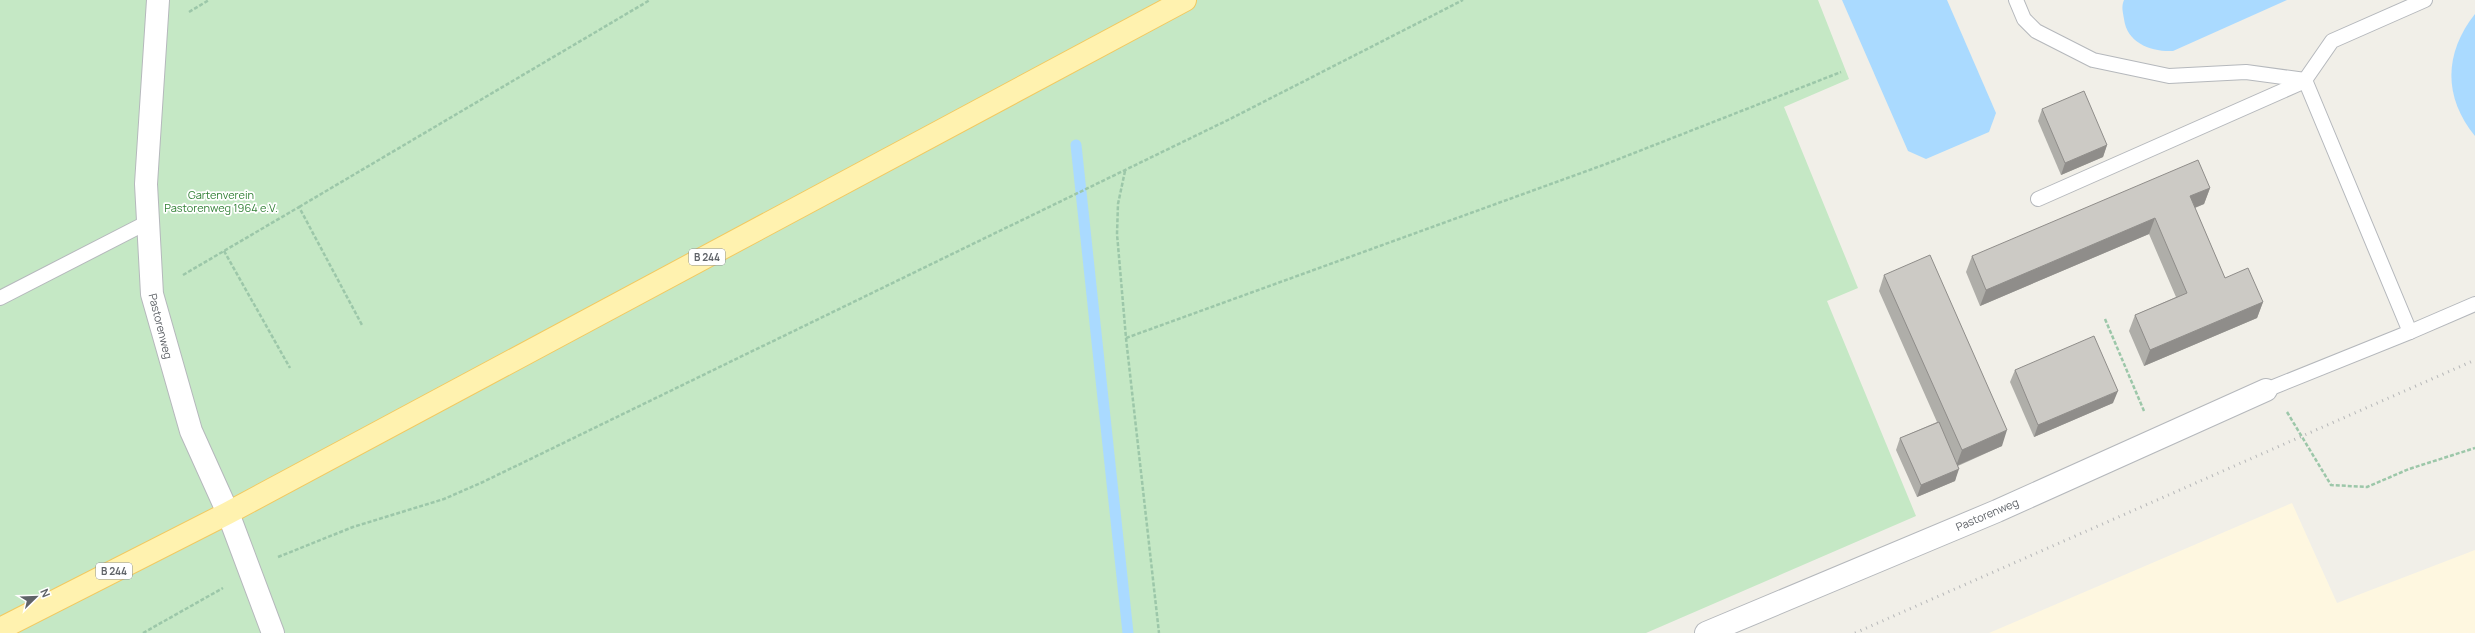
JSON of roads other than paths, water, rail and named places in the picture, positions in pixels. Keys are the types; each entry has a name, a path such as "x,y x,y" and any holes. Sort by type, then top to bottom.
{"main road":[{"name":"B 244","path":"0,629 228,513 1185,0"}],"street":[{"name":"Pastorenweg","path":"158,0 146,184 146,223 152,294 191,431 228,513 273,633"},
{"name":"Pastorenweg","path":"1706,633 1997,511 2266,390"}],"lane":[{"path":"2016,0 2024,19 2036,31 2093,60 2170,76 2246,72 2305,80"},
{"path":"2038,199 2305,80 2332,41 2425,0"},
{"path":"2305,80 2410,332"},
{"path":"0,298 146,223"},
{"path":"2266,390 2475,304"}],"water":[{"path":"1842,0 1947,0 1996,113 1989,132 1926,159 1908,151"},
{"path":"2124,0 2287,0 2173,51 2165,51 2149,48 2135,40 2130,34 2126,27 2122,10"},
{"path":"2475,14 2475,136 2457,106 2451,75 2457,44"}],"waterway":[{"path":"1076,145 1128,633"}],"railway":[{"path":"1855,633 2475,360"}],"park label":[{"name":"Gartenverein Pastorenweg 1964 e.V.","path":"221,200"}]}
